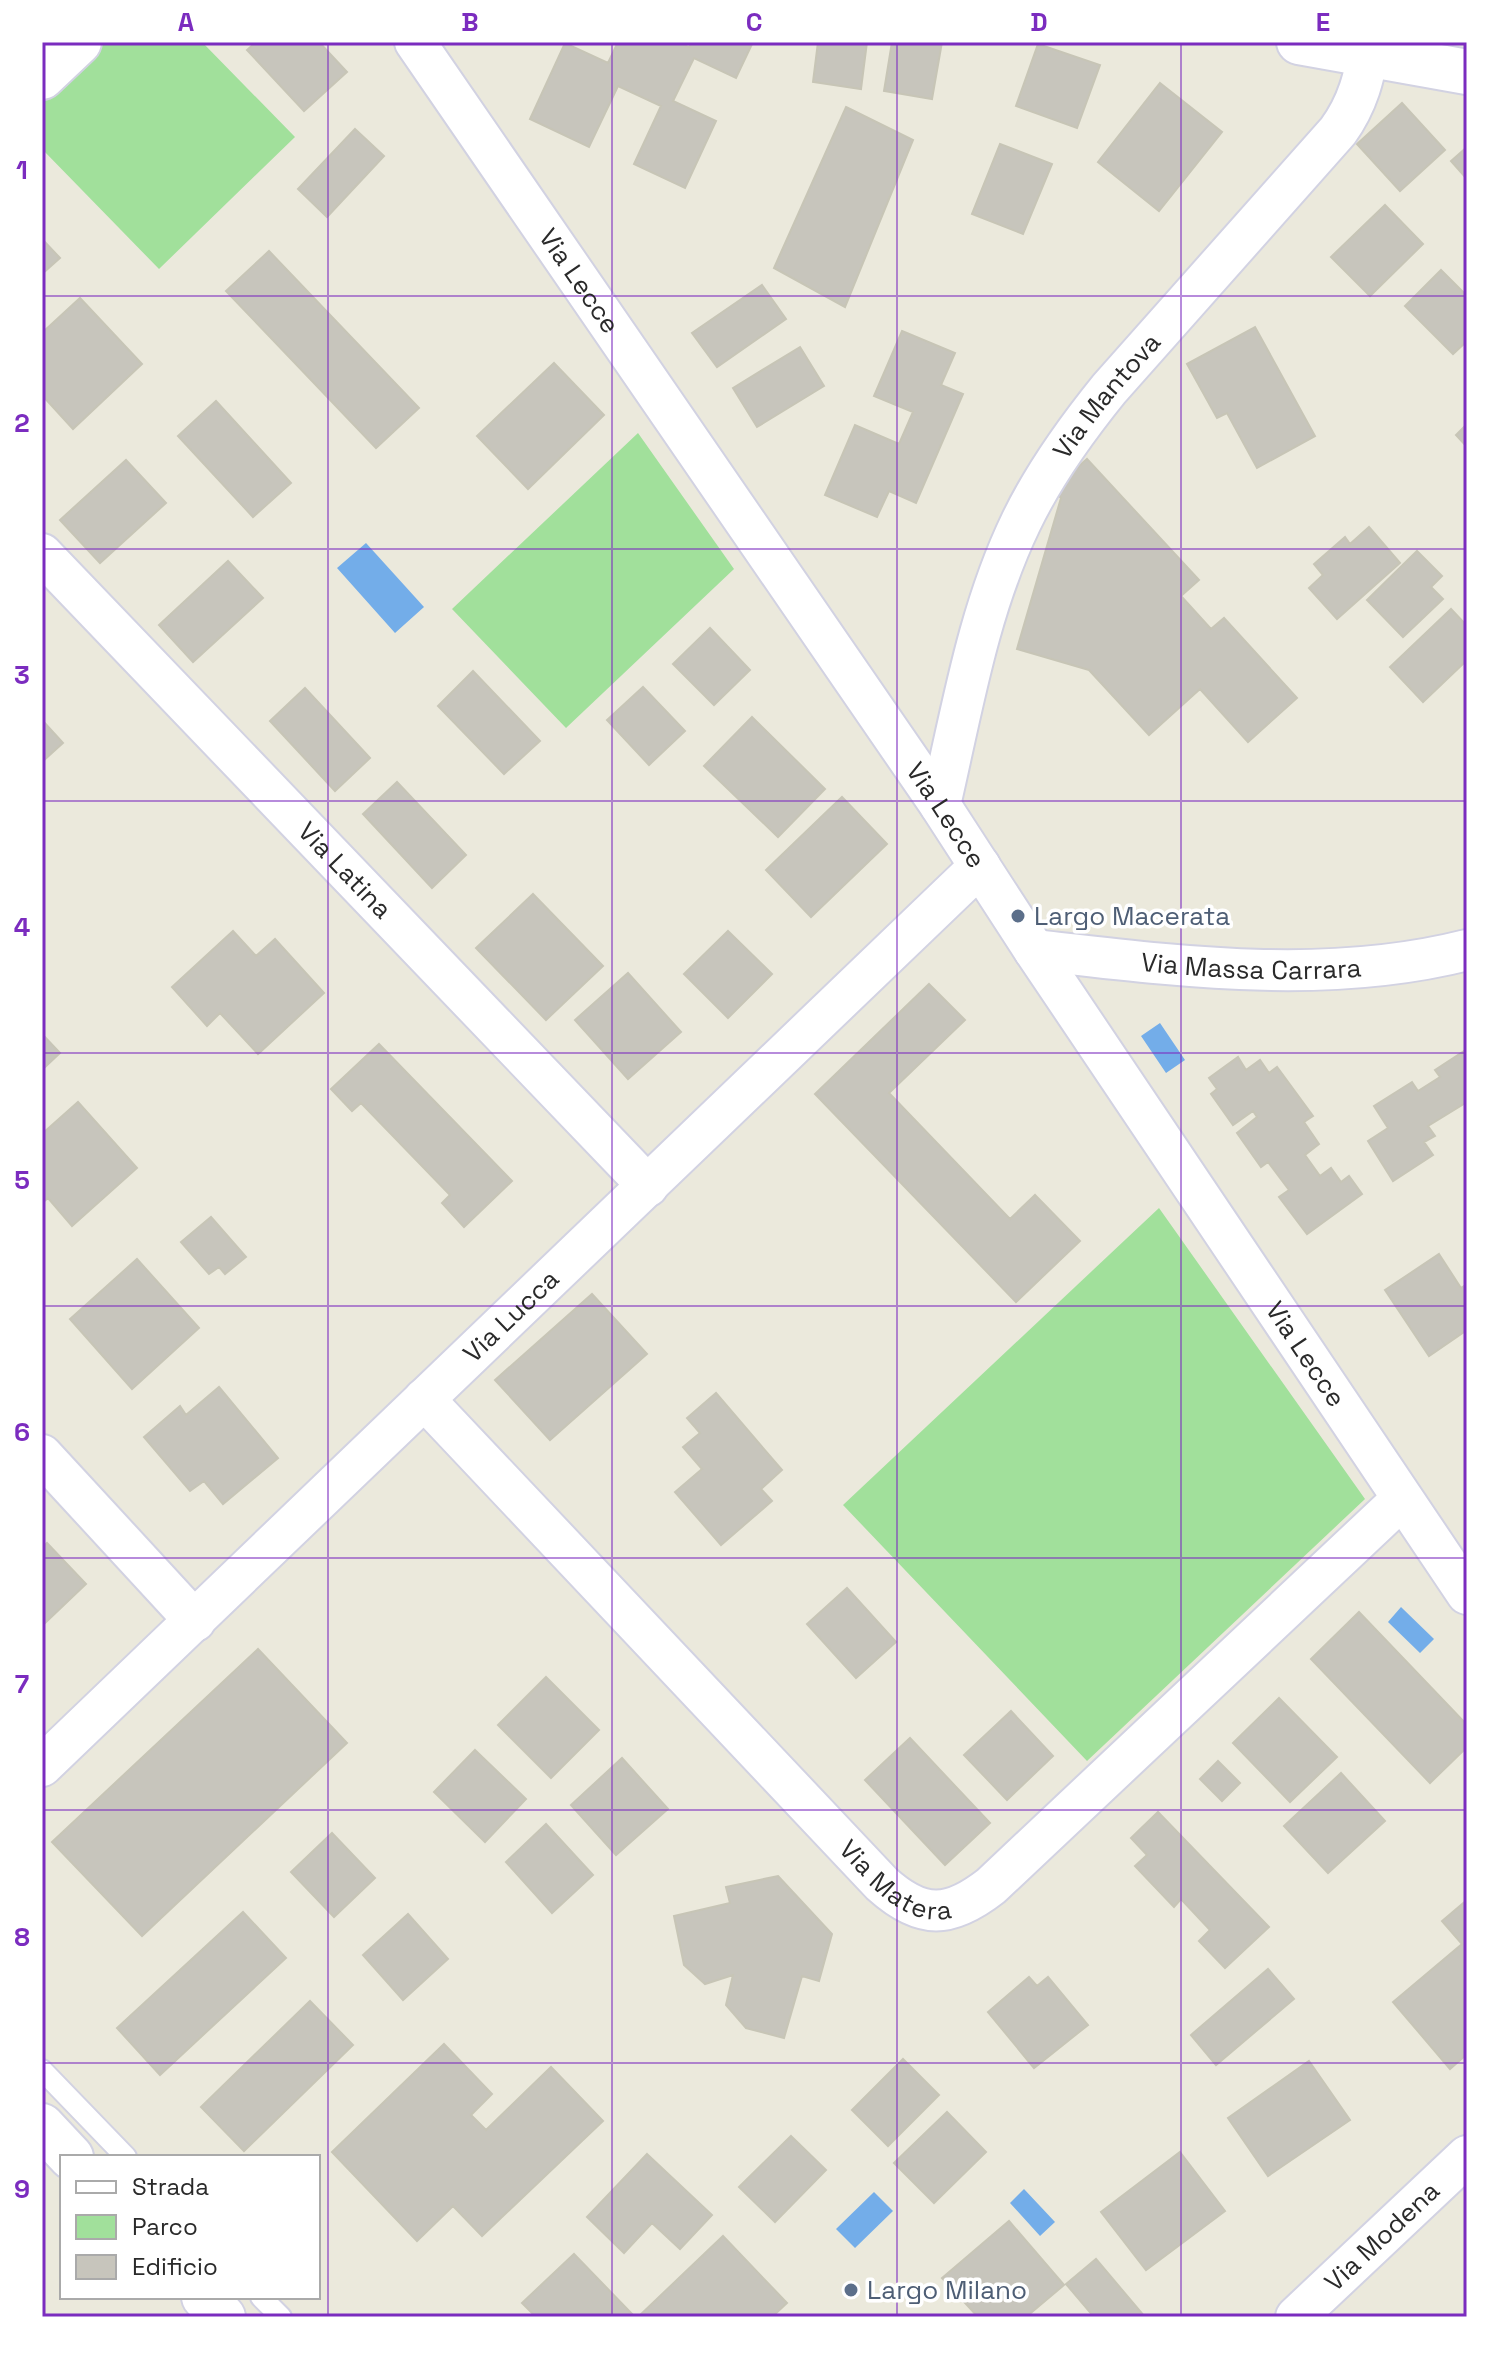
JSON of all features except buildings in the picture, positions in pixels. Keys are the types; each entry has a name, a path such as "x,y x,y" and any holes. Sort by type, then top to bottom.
{"street":[{"path":"42,77 79,42"},
{"name":"Via Lecce","path":"415,42 940,805 1467,1594"},
{"path":"1299,42 1369,48 1467,72"},
{"name":"Via Mantova","path":"940,805 986,616 1009,550 1037,491 1081,424 1109,389 1338,131 1353,110 1369,48"},
{"name":"Via Latina","path":"42,554 648,1186"},
{"name":"Via Lucca","path":"42,1766 980,866"},
{"name":"Via Massa Carrara","path":"1034,950 1176,965 1269,970 1374,967 1467,950"},
{"name":"Via Matera","path":"424,1399 882,1884 907,1903 935,1912 958,1907 991,1886 1402,1499"},
{"path":"42,1455 195,1621"},
{"path":"42,2126 69,2155"},
{"name":"Via Modena","path":"1296,2317 1467,2156"},
{"path":"206,2299 223,2317"}],"lane":[{"path":"42,2070 124,2155"},
{"path":"263,2299 281,2317"}],"green space":[{"path":"101,42 202,42 295,137 159,269 42,149 42,100"},
{"path":"638,433 734,569 566,728 452,609"},
{"path":"1159,1208 1365,1499 1087,1761 843,1505"}],"water":[{"path":"366,543 424,607 395,633 337,568"},
{"path":"1160,1023 1185,1060 1166,1073 1141,1036"},
{"path":"1401,1607 1434,1639 1420,1653 1388,1622"},
{"path":"1024,2189 1055,2222 1040,2236 1010,2203"},
{"path":"874,2192 893,2211 855,2248 836,2229"}],"place":[{"name":"Largo Macerata","path":"1018,916"},
{"name":"Largo Milano","path":"851,2290"}]}
